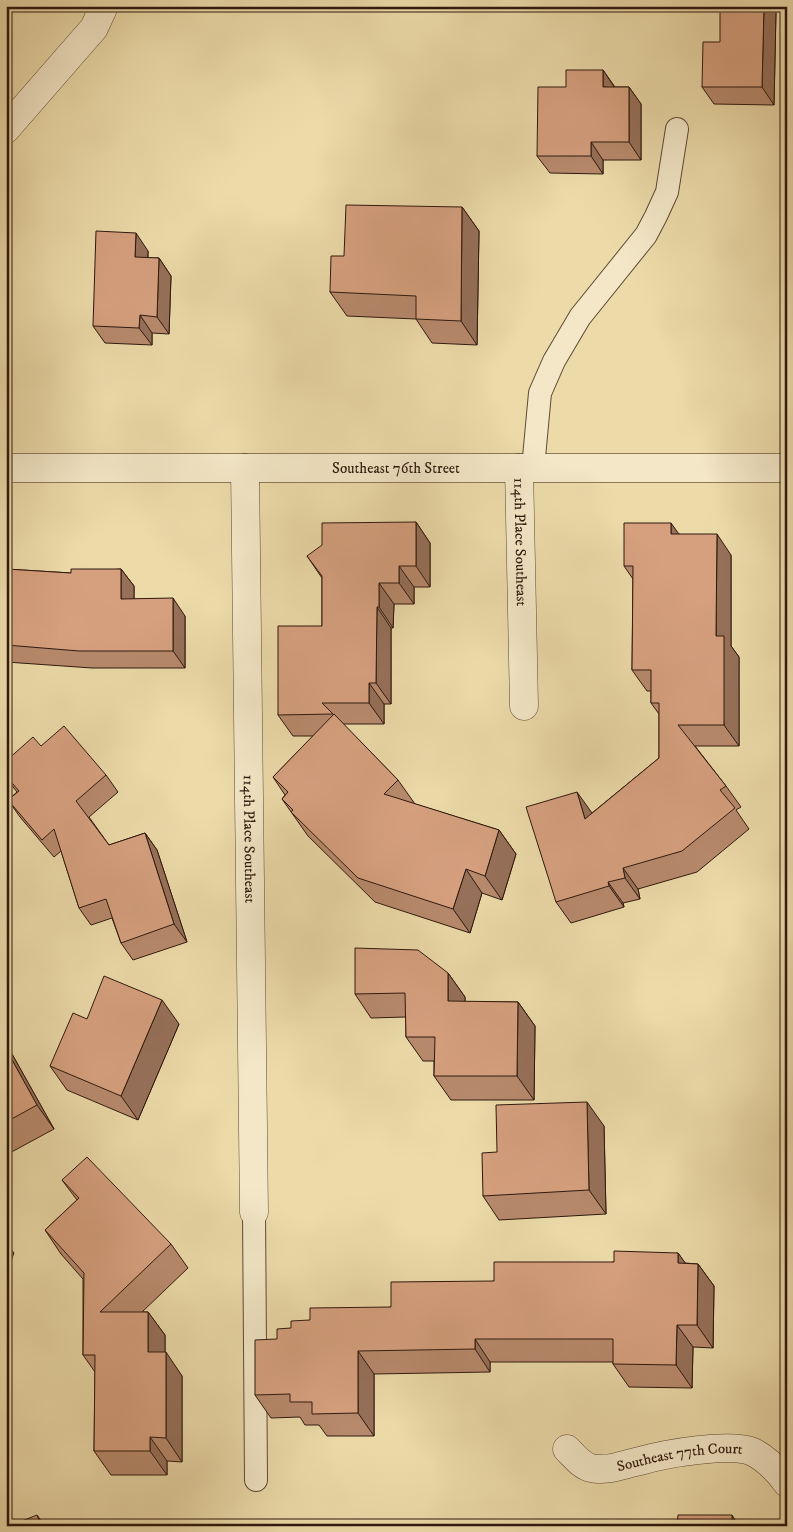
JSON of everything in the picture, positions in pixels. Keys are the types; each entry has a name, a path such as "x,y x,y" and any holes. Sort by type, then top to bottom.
{"street":[{"path":"6,128 94,28 104,6"},
{"name":"Southeast 76th Street","path":"6,468 787,468"},
{"name":"114th Place Southeast","path":"245,468 254,1212"},
{"name":"114th Place Southeast","path":"524,706 526,468"},
{"name":"Southeast 77th Court","path":"567,1450 578,1461 590,1468 605,1469 649,1458 690,1451 727,1448 752,1452 769,1463 787,1483"}],"lane":[{"path":"526,468 540,393 554,361 580,317 646,235 667,192 677,129"},
{"path":"254,1212 256,1480"}],"building":[{"path":"720,6 764,6 762,87 702,87 703,42 720,42"},
{"path":"566,70 603,70 603,87 629,87 629,142 591,142 591,156 537,156 538,87 566,87"},
{"path":"346,205 462,207 461,321 416,319 416,296 330,292 331,256 344,256"},
{"path":"96,231 136,233 135,257 159,258 157,317 140,315 139,328 93,326"},
{"path":"416,522 416,566 399,566 399,583 379,583 376,683 369,683 369,703 322,703 333,714 278,715 278,626 322,626 322,576 307,556 322,545 322,523"},
{"path":"624,523 671,523 671,534 717,534 716,636 724,636 724,725 678,725 726,786 720,790 735,808 682,851 623,868 625,878 608,882 609,886 556,902 526,807 577,792 585,819 659,758 659,703 651,703 651,670 632,670 633,566 624,566"},
{"path":"6,569 71,573 71,569 121,569 121,599 173,598 173,651 79,651 6,645"},
{"path":"334,714 398,780 384,794 499,830 485,876 466,869 453,909 358,878 291,812 293,810 282,799 288,792 273,777"},
{"path":"64,726 106,775 76,801 109,845 145,833 174,924 121,943 106,899 79,908 54,829 42,840 8,800 19,791 6,776 6,761 33,737 41,746"},
{"path":"355,948 418,950 448,973 448,1001 518,1002 517,1076 434,1076 435,1037 406,1037 405,993 355,994"},
{"path":"104,976 162,1000 121,1096 50,1066 73,1013 87,1019"},
{"path":"6,1049 37,1105 6,1122"},
{"path":"587,1102 589,1190 483,1196 482,1153 497,1152 496,1105"},
{"path":"87,1157 171,1244 100,1312 148,1312 148,1352 166,1352 166,1438 150,1437 150,1451 94,1451 95,1355 83,1355 84,1273 45,1230 79,1198 62,1180"},
{"path":"614,1251 678,1253 678,1263 698,1264 697,1325 677,1325 676,1365 613,1364 613,1339 475,1339 475,1349 358,1351 358,1413 312,1414 312,1402 290,1402 290,1394 255,1395 255,1340 277,1339 277,1329 291,1328 291,1321 310,1320 310,1308 391,1307 391,1282 494,1281 494,1262 614,1262"},
{"path":"37,1515 41,1526 9,1526"},
{"path":"678,1515 732,1515 732,1526 677,1526"},
{"path":"82,1520 84,1526 65,1526"}]}
